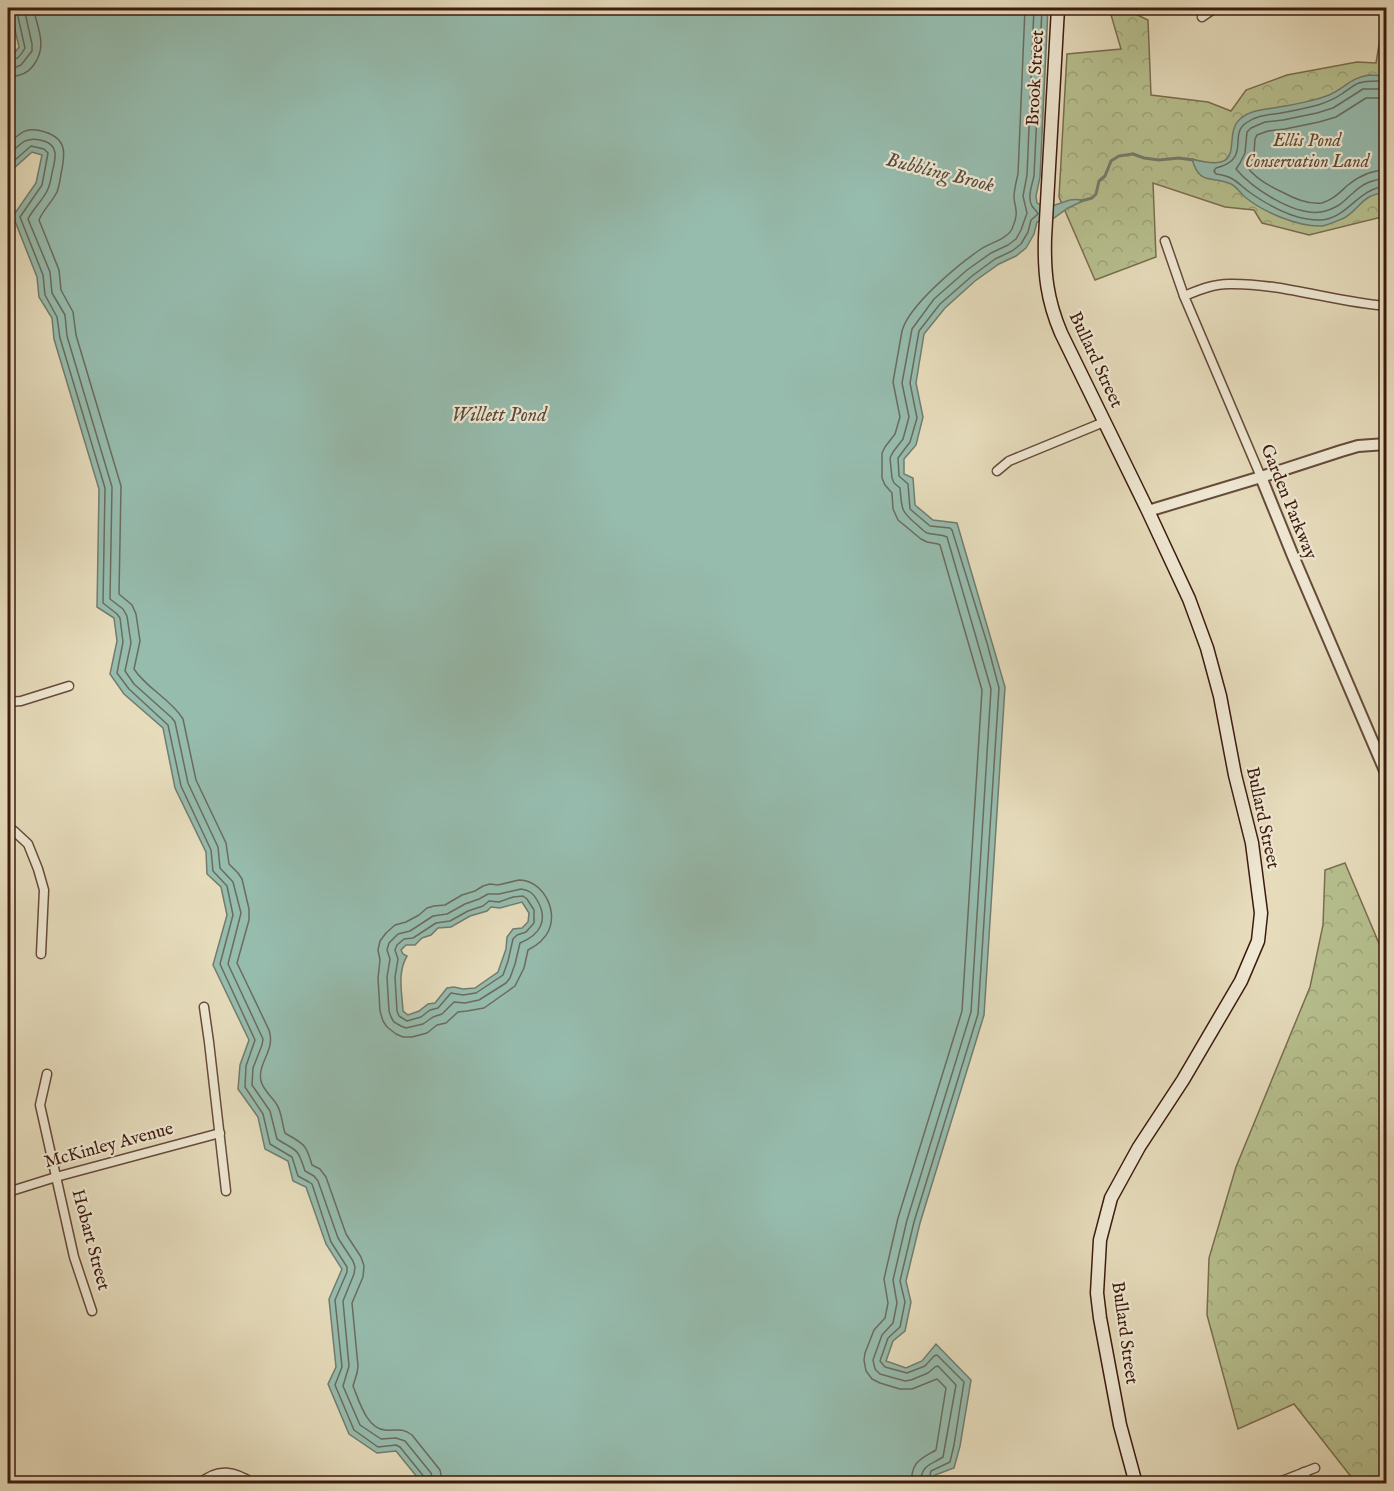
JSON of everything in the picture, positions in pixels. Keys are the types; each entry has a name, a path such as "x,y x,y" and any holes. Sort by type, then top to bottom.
{"main road":[{"name":"Brook Street","path":"1050,151 1058,8"},
{"name":"Bullard Street","path":"1050,151 1045,270 1050,303 1061,333 1189,599 1207,648 1220,696 1235,775 1252,843 1262,913 1258,941 1241,981 1184,1080 1139,1147 1111,1198 1100,1240 1097,1293 1100,1318 1120,1425 1136,1484"}],"street":[{"path":"1202,17 1215,8"},
{"name":"Garden Parkway","path":"1165,241 1184,296 1386,774"},
{"path":"1184,296 1209,287 1229,284 1272,288 1386,306"},
{"path":"997,471 1009,460 1104,422"},
{"path":"1148,511 1358,446 1386,444"},
{"path":"8,702 21,701 69,686"},
{"path":"8,828 28,844 44,890 40,954"},
{"path":"204,1007 226,1191"},
{"name":"Hobart Street","path":"47,1074 40,1105 74,1257 92,1311"},
{"name":"McKinley Avenue","path":"8,1192 220,1133"},
{"path":"1274,1484 1315,1468"},
{"path":"200,1484 213,1475 230,1472 254,1484"},
{"path":"1304,1472 1308,1484"}],"green space":[{"name":"Ellis Pond Conservation Land","path":"1109,8 1123,8 1148,20 1151,95 1208,102 1231,111 1246,90 1287,75 1357,62 1376,63 1386,8 1386,216 1309,235 1262,223 1254,210 1225,207 1153,183 1156,257 1095,280 1059,197 1067,54 1121,49"},
{"path":"1345,863 1386,960 1386,1483 1356,1483 1294,1404 1238,1429 1207,1315 1209,1258 1236,1167 1310,987 1323,925 1325,870"}],"water":[{"name":"Willett Pond","path":"10,8 1048,8 1037,203 1054,206 1070,200 1085,200 1054,218 1037,222 1034,234 1026,248 975,281 945,308 924,334 916,383 923,417 916,445 904,459 904,474 913,478 915,505 933,520 957,523 1005,687 984,1015 920,1223 906,1281 911,1302 905,1331 893,1341 886,1361 906,1368 922,1361 936,1344 971,1380 954,1468 935,1475 933,1483 422,1483 396,1451 377,1453 349,1434 328,1384 336,1367 329,1299 342,1269 326,1244 306,1187 293,1181 288,1161 265,1149 258,1117 238,1089 240,1065 249,1040 213,965 227,915 221,887 207,874 206,852 175,788 163,728 124,694 110,674 117,641 114,618 97,607 99,489 54,339 52,318 39,297 37,277 13,216 36,183 42,155 32,152 12,170 8,180 8,51 13,55 19,47","holes":["522,902 529,913 528,922 522,928 513,929 507,937 506,949 498,972 475,988 447,988 435,1003 428,1004 419,1011 408,1015 403,1011 401,976 407,956 401,950 406,945 415,945 438,928 451,927 491,907 500,908"]},
{"path":"1369,75 1386,76 1386,192 1369,197 1344,218 1322,226 1292,221 1261,208 1231,184 1203,177 1195,168 1192,159 1210,163 1221,162 1228,158 1235,126 1249,113 1324,97 1357,78"}],"waterway":[{"name":"Bubbling Brook","path":"1081,201 1092,198 1096,194 1099,181 1105,176 1111,161 1119,156 1133,154 1159,160 1179,158 1193,160"}]}
